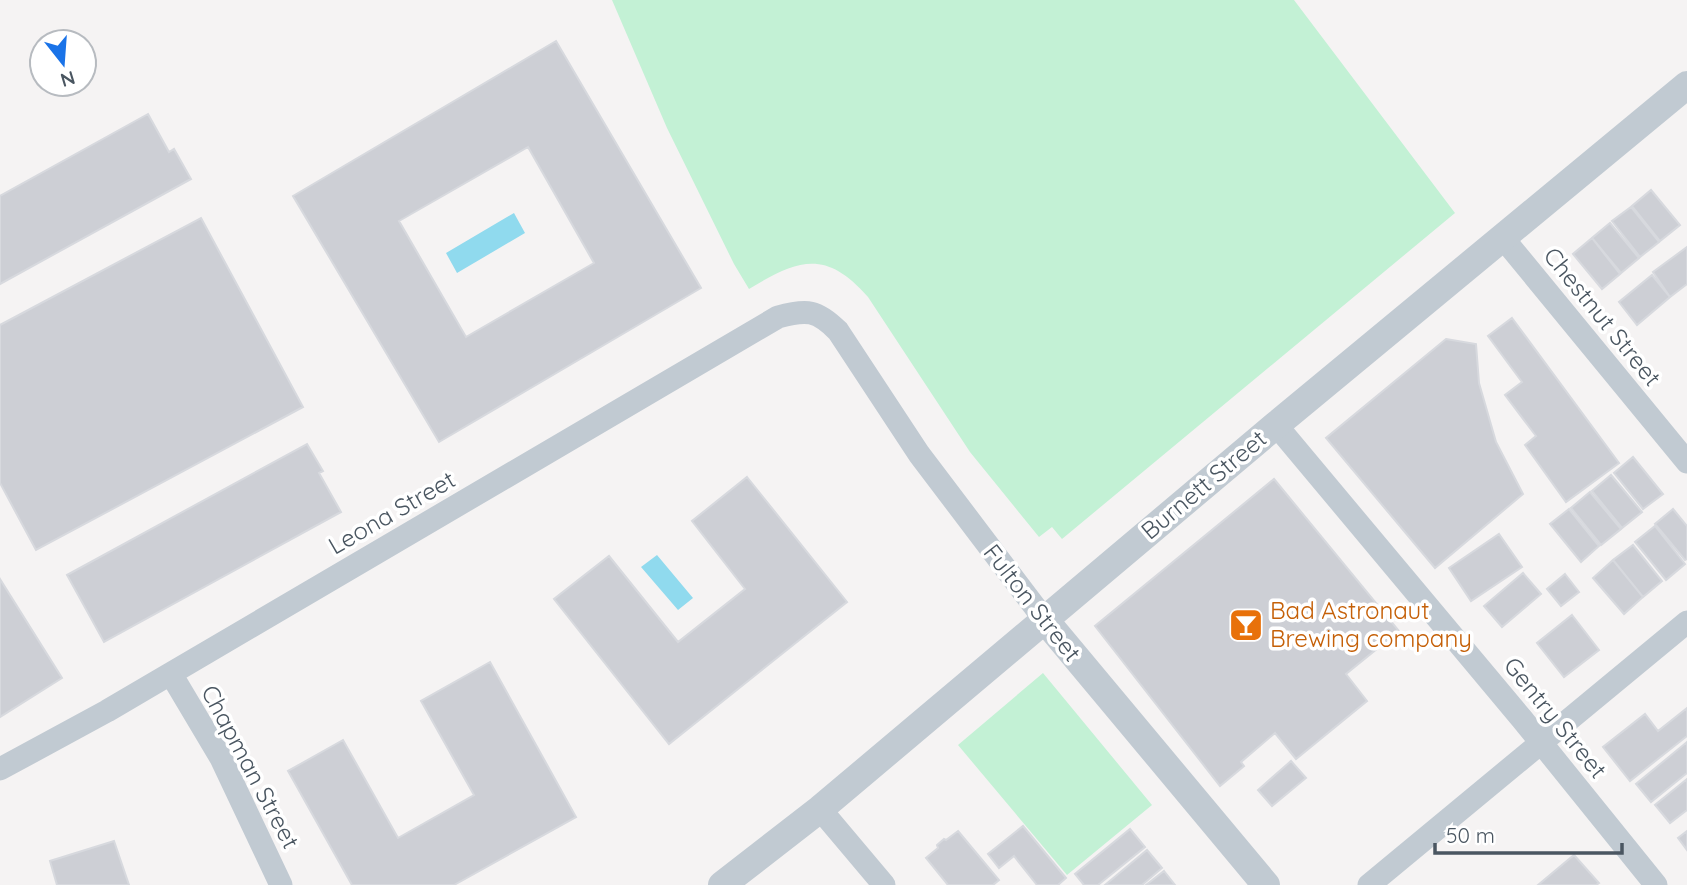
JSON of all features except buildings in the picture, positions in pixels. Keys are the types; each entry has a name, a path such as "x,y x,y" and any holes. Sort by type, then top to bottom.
{"street":[{"name":"Burnett Street","path":"722,885 820,809 1276,425 1687,85"},
{"name":"Chestnut Street","path":"1503,238 1687,462"},
{"name":"Leona Street","path":"0,769 171,674 778,317 796,312 814,312"},
{"name":"Fulton Street","path":"814,312 838,331 969,524 1044,619 1266,885"},
{"name":"Gentry Street","path":"1276,425 1542,743 1656,885"},
{"path":"1369,885 1687,622"},
{"name":"Chapman Street","path":"171,674 220,758 281,885"},
{"path":"820,809 884,885"}],"green space":[{"path":"612,0 1294,0 1455,213 1062,539 1052,527 1039,537 970,452 868,297 853,282 839,271 825,265 811,264 782,271 749,289 667,128"},
{"path":"1043,673 1152,805 1067,875 958,745"}],"water":[{"path":"514,213 525,233 457,273 446,253"},
{"path":"657,555 693,598 678,610 641,567"}],"place":[{"name":"Bad Astronaut Brewing company","path":"1246,625"}]}
